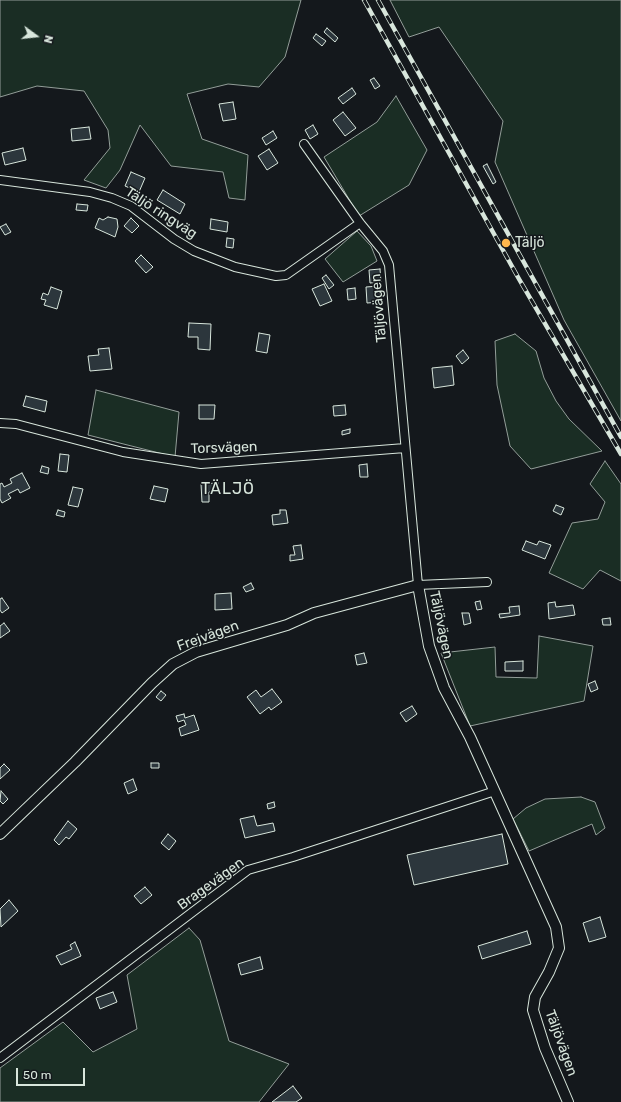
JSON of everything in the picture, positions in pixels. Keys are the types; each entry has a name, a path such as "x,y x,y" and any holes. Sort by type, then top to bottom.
{"street":[{"name":"Täljövägen","path":"304,144 360,223 383,251 389,265 404,448 418,585 429,646 444,688 495,791 556,927 559,948 549,972 535,997 533,1010 546,1048 568,1102"},
{"name":"Täljö ringväg","path":"0,180 90,192 112,198 131,206 174,239 194,251 235,267 276,276 286,275 360,223"},
{"name":"Torsvägen","path":"0,423 16,424 123,452 201,464 404,448"},
{"name":"Frejvägen","path":"0,834 75,762 172,664 196,652 287,625 314,613 418,585 487,582"},
{"name":"Bragevägen","path":"0,1058 248,870 293,857 495,791"}],"green space":[{"path":"0,0 301,0 285,57 259,87 228,84 187,94 202,139 248,155 245,200 229,198 223,172 171,166 140,125 120,170 106,188 84,180 110,148 108,130 84,91 37,86 0,97"},
{"path":"390,0 621,0 621,421 564,320 495,162 503,121 439,27 409,37"},
{"path":"396,96 427,150 409,185 359,216 324,157 377,122"},
{"path":"357,231 371,246 377,261 343,282 325,259"},
{"path":"515,334 536,351 544,378 556,401 569,419 602,451 531,469 510,446 497,385 495,341"},
{"path":"96,390 179,412 175,457 88,435"},
{"path":"605,461 621,484 621,581 600,570 583,589 549,573 572,523 598,519 605,502 590,484"},
{"path":"539,636 593,646 584,701 470,726 441,653 495,647 496,677 537,678"},
{"path":"581,797 595,802 605,828 596,835 592,824 529,851 513,819 526,808 545,799"},
{"path":"189,928 200,940 229,1041 289,1064 259,1102 0,1102 0,1068 63,1022 93,1052 137,1029 127,975"}],"building":[{"path":"327,28 338,38 335,42 324,32"},
{"path":"316,34 326,41 322,46 313,38"},
{"path":"374,78 380,86 375,89 370,80"},
{"path":"352,88 356,94 343,104 338,98"},
{"path":"233,102 236,119 223,121 219,104"},
{"path":"343,112 356,128 345,136 333,120"},
{"path":"313,125 318,134 310,139 305,130"},
{"path":"89,127 91,139 72,141 71,129"},
{"path":"273,131 277,138 266,145 262,138"},
{"path":"23,148 26,160 5,165 2,153"},
{"path":"269,149 278,163 267,170 258,156"},
{"path":"487,164 496,182 493,184 483,166"},
{"path":"131,172 145,178 139,192 125,186"},
{"path":"163,190 185,204 180,214 157,200"},
{"path":"77,204 88,205 87,211 76,210"},
{"path":"108,217 117,219 118,227 115,237 95,228 99,218 103,220"},
{"path":"131,218 139,226 132,233 124,226"},
{"path":"211,219 228,222 227,232 210,229"},
{"path":"6,224 11,232 5,235 0,227"},
{"path":"227,238 234,239 233,248 226,247"},
{"path":"141,255 153,267 146,273 135,261"},
{"path":"380,269 381,282 370,283 369,270"},
{"path":"326,275 334,285 329,289 322,278"},
{"path":"324,284 332,301 320,306 312,289"},
{"path":"379,286 380,302 367,303 366,287"},
{"path":"51,287 62,291 57,309 44,305 46,300 41,299 43,293 48,295"},
{"path":"355,288 356,299 348,300 347,289"},
{"path":"189,323 211,324 210,350 198,349 198,337 188,337"},
{"path":"259,333 270,335 267,353 256,351"},
{"path":"109,348 112,369 90,371 88,356 99,355 98,349"},
{"path":"463,350 469,358 462,364 456,356"},
{"path":"452,366 454,385 434,388 432,368"},
{"path":"26,396 47,401 45,412 23,406"},
{"path":"199,405 215,405 214,419 199,419"},
{"path":"345,405 346,415 334,416 333,406"},
{"path":"350,429 350,433 342,435 342,431"},
{"path":"60,454 69,455 67,472 58,471"},
{"path":"367,464 368,477 360,477 359,465"},
{"path":"42,466 49,468 48,474 40,472"},
{"path":"22,473 30,488 20,493 18,489 8,494 11,498 2,503 0,499 0,484 2,483 4,487 12,483 10,479"},
{"path":"218,483 219,491 209,492 209,502 202,502 201,484"},
{"path":"154,486 168,489 165,502 150,499"},
{"path":"73,487 83,489 78,507 68,505"},
{"path":"556,505 564,508 561,515 553,511"},
{"path":"58,510 65,512 64,517 56,515"},
{"path":"280,510 286,510 288,523 273,525 272,515 280,514"},
{"path":"526,541 537,545 539,541 551,545 545,559 522,550"},
{"path":"301,545 303,559 290,561 290,555 295,555 293,546"},
{"path":"251,583 254,589 246,592 243,587"},
{"path":"231,593 232,609 215,610 215,594"},
{"path":"2,598 9,608 2,613 0,610 0,599"},
{"path":"480,601 482,609 477,610 475,602"},
{"path":"555,602 556,607 573,605 575,615 549,619 548,603"},
{"path":"519,606 520,615 500,618 499,614 510,613 509,607"},
{"path":"462,613 469,613 471,623 464,625"},
{"path":"610,618 611,625 603,625 602,619"},
{"path":"4,623 10,631 0,638 0,626"},
{"path":"364,653 367,663 357,665 355,655"},
{"path":"523,661 523,671 505,671 505,662"},
{"path":"595,681 598,689 591,692 588,684"},
{"path":"272,689 282,702 271,710 269,707 260,714 247,697 256,690 261,697"},
{"path":"161,691 166,695 161,701 156,697"},
{"path":"412,706 417,714 406,722 400,713"},
{"path":"184,714 185,718 194,715 199,730 181,736 179,728 186,725 184,720 178,722 176,716"},
{"path":"151,763 159,763 159,768 151,768"},
{"path":"4,764 10,770 0,779 0,768"},
{"path":"133,779 137,790 128,794 124,783"},
{"path":"1,791 8,799 3,804 0,801"},
{"path":"274,802 275,807 268,809 267,804"},
{"path":"254,816 257,826 273,823 275,831 245,838 240,819"},
{"path":"68,821 77,829 69,839 66,837 59,845 54,840"},
{"path":"168,834 176,841 169,850 161,843"},
{"path":"502,834 508,864 414,885 407,855"},
{"path":"145,887 152,895 141,904 134,896"},
{"path":"9,900 18,911 1,927 0,909"},
{"path":"600,917 606,937 589,942 583,923"},
{"path":"527,931 531,944 482,959 478,946"},
{"path":"75,942 81,956 61,965 56,956 72,949 70,945"},
{"path":"260,957 263,969 241,975 238,964"},
{"path":"113,992 117,1002 100,1009 96,998"},
{"path":"293,1086 302,1098 296,1102 272,1102"}],"railway":[{"path":"364,0 519,279 621,454"},
{"path":"378,0 621,437"}],"place":[{"name":"Täljö","path":"506,243"}],"district":[{"name":"TÄLJÖ","path":"228,489"}]}
